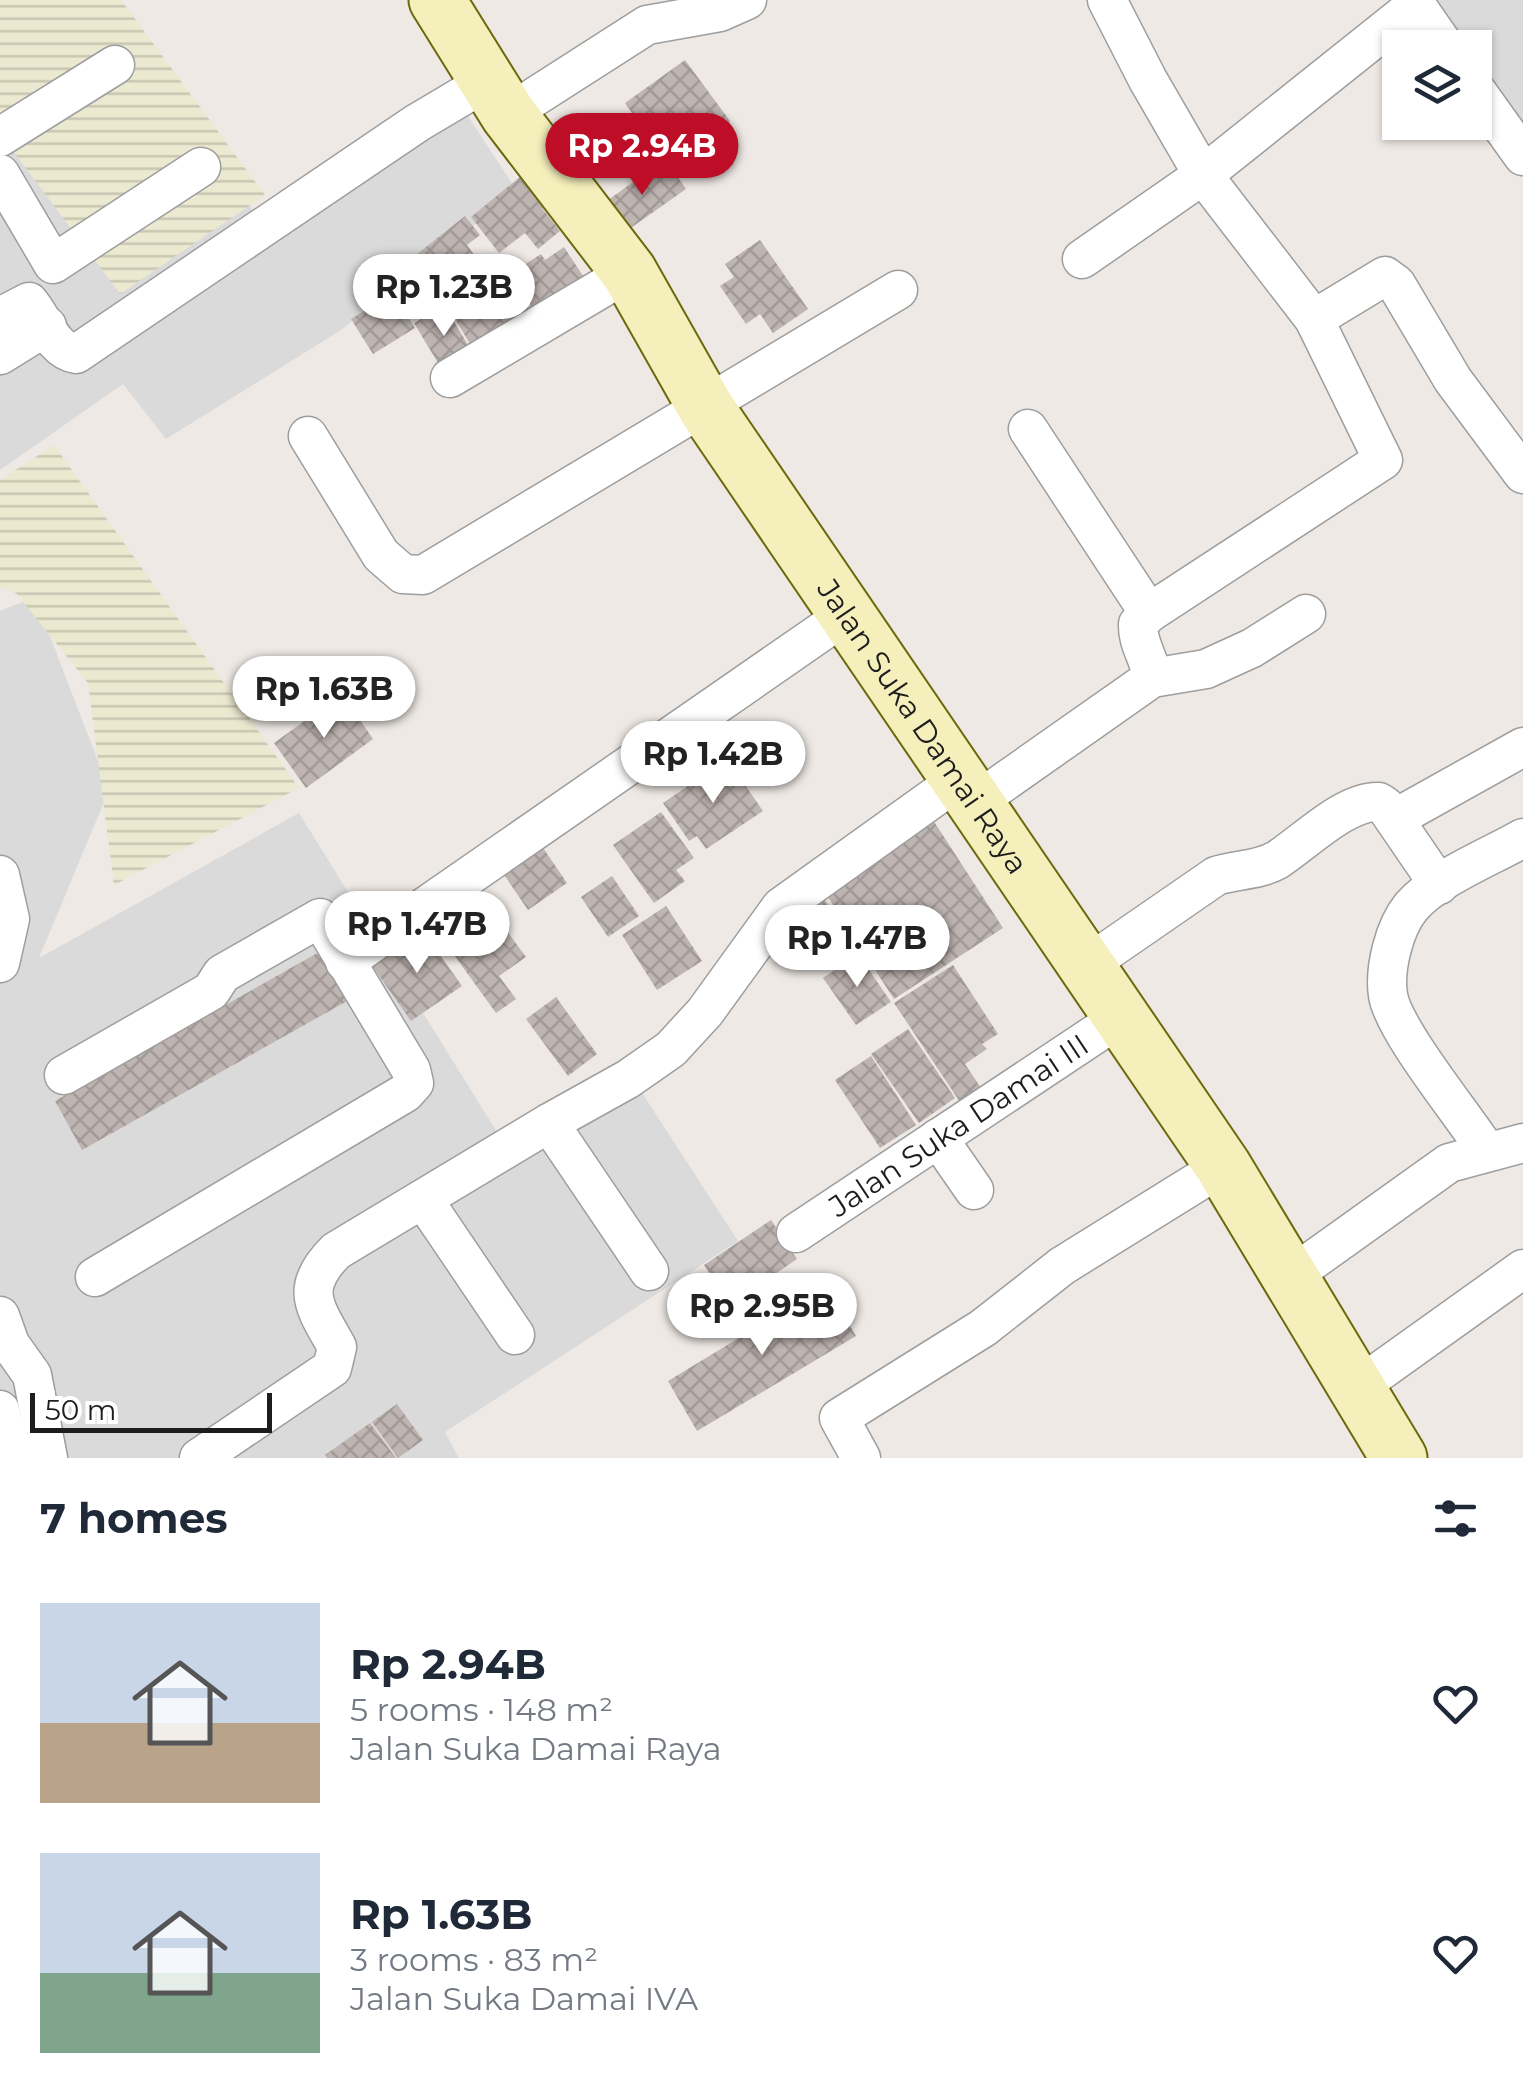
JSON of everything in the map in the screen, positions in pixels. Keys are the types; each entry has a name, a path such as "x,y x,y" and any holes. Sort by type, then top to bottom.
{"street":[{"name":"Jalan Suka Damai Raya","path":"437,0 497,98 628,272 706,408 1219,1160 1399,1458"},
{"path":"0,317 29,302 59,347 76,354 417,123 497,98 647,26 720,12 747,0"},
{"path":"1106,0 1203,175 1314,319 1384,460 1138,624 1138,638 1150,662 1152,678"},
{"path":"1385,30 1416,5 1433,30"},
{"path":"1082,259 1203,175 1382,32"},
{"path":"0,137 115,65"},
{"path":"1492,113 1523,156"},
{"path":"0,174 53,264 201,167"},
{"path":"450,378 628,272"},
{"path":"1314,319 1386,276 1396,284 1453,380 1523,474"},
{"path":"308,436 381,555 403,574 423,575 898,290"},
{"path":"0,355 46,326"},
{"path":"1028,429 1150,614"},
{"path":"64,1075 211,991 222,974 332,939 847,614"},
{"path":"199,1458 332,1368 337,1347 312,1302 313,1282 321,1266 336,1251 549,1122 628,1079 671,1049 705,1012 780,907 1152,678 1206,669 1252,648 1306,614"},
{"path":"1394,819 1523,746"},
{"path":"1087,965 1216,876 1261,868 1366,802 1379,802 1394,819 1439,885"},
{"path":"1486,1152 1403,1030 1388,998 1391,953 1410,908 1439,885 1523,838"},
{"path":"0,875 10,919 0,960"},
{"path":"95,1277 405,1093 414,1084 411,1070 332,939"},
{"name":"Jalan Suka Damai III","path":"796,1234 1121,1016"},
{"path":"549,1122 648,1270"},
{"path":"938,1138 974,1190"},
{"path":"1292,1276 1449,1163 1523,1142"},
{"path":"848,1387 972,1314 1059,1251 1219,1160"},
{"path":"861,1458 839,1418 983,1328 1062,1266 1219,1160"},
{"path":"423,1199 515,1336"},
{"path":"1358,1387 1523,1268"},
{"path":"8,1357 48,1458"},
{"path":"0,1410 12,1458"}],"shaded area":[{"path":"0,0 121,0 265,195 120,294 13,151 0,158"},
{"path":"1437,0 1523,0 1523,128 1492,84 1492,30 1456,30"},
{"path":"144,34 255,214 449,87 517,191 341,330 166,439 123,384 0,470 0,126"},
{"path":"54,445 299,788 114,885 88,683 16,593 0,587 0,480"},
{"path":"35,597 109,790 39,958 299,813 505,1145 626,1068 738,1241 445,1432 459,1458 0,1458 0,611"}],"building":[{"path":"685,60 730,121 697,146 690,138 675,148 650,115 639,123 625,103"},
{"path":"665,159 686,189 618,237 597,208"},
{"path":"532,167 556,196 542,208 560,231 538,249 525,233 499,253 471,217"},
{"path":"465,216 480,235 467,245 481,264 421,311 392,274"},
{"path":"760,240 808,309 773,333 760,314 746,324 720,286 734,277 725,264"},
{"path":"564,247 589,285 539,318 510,274 541,254 545,260"},
{"path":"490,285 519,334 478,358 449,308"},
{"path":"393,293 415,328 373,354 351,319"},
{"path":"444,305 474,355 444,373 414,323"},
{"path":"342,694 373,739 306,788 274,743"},
{"path":"727,759 763,811 706,849 697,836 689,841 663,803"},
{"path":"661,812 694,858 676,870 685,881 654,903 613,845"},
{"path":"933,820 1003,928 894,999 824,891"},
{"path":"537,839 567,883 528,910 498,866"},
{"path":"612,876 639,916 608,937 581,897"},
{"path":"479,893 526,957 499,976 516,999 496,1013 433,926"},
{"path":"821,894 849,937 806,965 778,922"},
{"path":"666,906 702,961 657,990 622,935"},
{"path":"423,931 462,986 411,1021 373,967"},
{"path":"321,951 349,1000 82,1150 55,1101"},
{"path":"858,954 891,1002 856,1025 823,978"},
{"path":"953,965 998,1034 982,1044 987,1049 965,1064 981,1088 960,1102 894,1003"},
{"path":"556,997 597,1054 568,1076 526,1019"},
{"path":"908,1029 955,1098 919,1123 871,1054"},
{"path":"871,1056 916,1125 880,1148 835,1080"},
{"path":"771,1220 797,1259 730,1305 704,1265"},
{"path":"826,1285 856,1336 697,1431 668,1381"},
{"path":"397,1404 423,1440 398,1458 372,1422"},
{"path":"370,1423 396,1458 327,1458 325,1455"}]}
